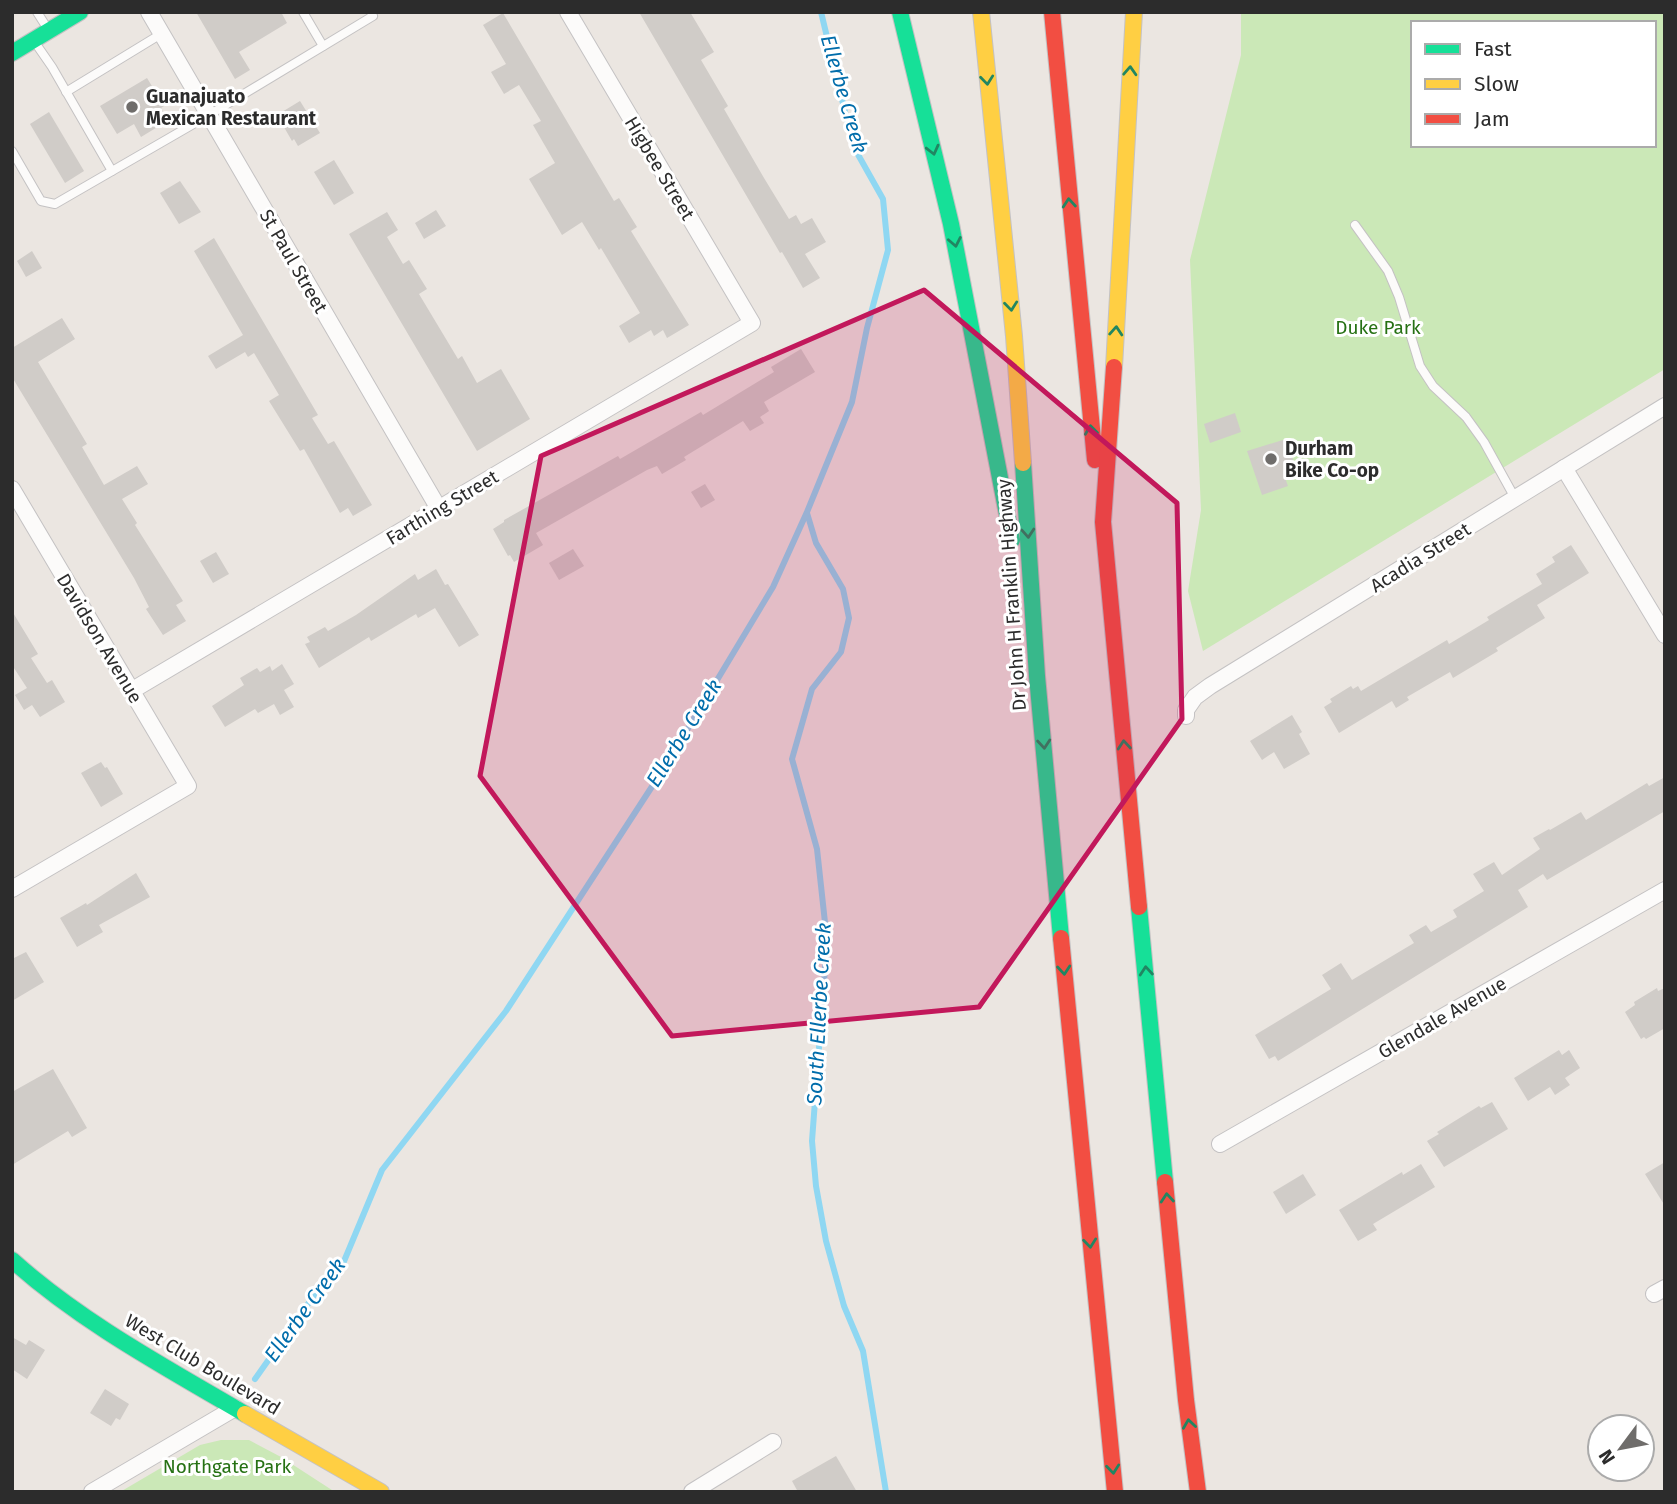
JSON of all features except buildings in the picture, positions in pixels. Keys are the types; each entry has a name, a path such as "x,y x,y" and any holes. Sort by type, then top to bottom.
{"main road":[{"path":"12,53 80,12"},
{"path":"900,12 951,224 1037,676"},
{"name":"Dr John H Franklin Highway","path":"981,12 1014,337 1037,676 1115,1492"},
{"path":"1052,12 1088,404 1103,522 1185,1386 1198,1492"},
{"path":"1103,522 1134,12"},
{"path":"33,40 44,16"},
{"name":"West Club Boulevard","path":"12,1259 34,1280 78,1313 381,1492"}],"street":[{"name":"St Paul Street","path":"149,12 439,509"},
{"name":"Higbee Street","path":"568,12 752,323"},
{"name":"Farthing Street","path":"131,691 752,323"},
{"name":"Acadia Street","path":"1186,716 1186,710 1195,697 1210,686 1665,406"},
{"path":"1564,468 1665,635"},
{"name":"Davidson Avenue","path":"12,489 188,786 12,889"},
{"name":"Glendale Avenue","path":"1220,1144 1665,890"},
{"path":"92,1492 235,1408"},
{"path":"692,1492 773,1442"}],"lane":[{"path":"303,12 323,46"},
{"path":"12,151 41,201 55,204 373,16 371,12"},
{"path":"66,92 161,34"},
{"path":"33,40 112,171"},
{"path":"1355,225 1388,271 1399,297 1420,366 1433,386 1466,417 1484,442 1515,498"}],"highlighted area":[{"path":"924,290 1177,503 1182,719 979,1007 672,1036 480,776 541,456"}],"green space":[{"name":"Duke Park","path":"1241,12 1665,12 1665,369 1203,651 1188,591 1201,510 1190,260 1241,55"},
{"name":"Northgate Park","path":"221,1440 249,1440 335,1492 120,1492 200,1445"}],"waterway":[{"name":"Ellerbe Creek","path":"255,1379 320,1287 342,1266 382,1170 506,1011 666,765 773,587 807,512 852,402 867,328 888,250 883,199 856,151 821,12"},
{"name":"South Ellerbe Creek","path":"807,513 816,543 843,589 849,618 841,652 812,689 792,759 817,849 827,941 812,1141 816,1186 826,1241 844,1306 863,1351 886,1492"}],"traffic: fast":[{"path":"12,53 80,12"},
{"path":"900,12 951,224 1012,540"},
{"path":"1023,463 1037,676 1061,938"},
{"path":"1139,907 1165,1182"},
{"path":"12,1260 95,1324 245,1414"}],"traffic: slow":[{"path":"981,12 1014,336 1023,463"},
{"path":"1114,367 1134,12"},
{"path":"245,1414 381,1492"}],"traffic: jam":[{"path":"1052,12 1095,460"},
{"path":"1114,367 1103,522 1139,907"},
{"path":"1061,938 1115,1492"},
{"path":"1165,1182 1186,1400 1198,1492"}],"place":[{"name":"Guanajuato Mexican Restaurant","path":"132,107"},
{"name":"Durham Bike Co-op","path":"1271,459"}]}
